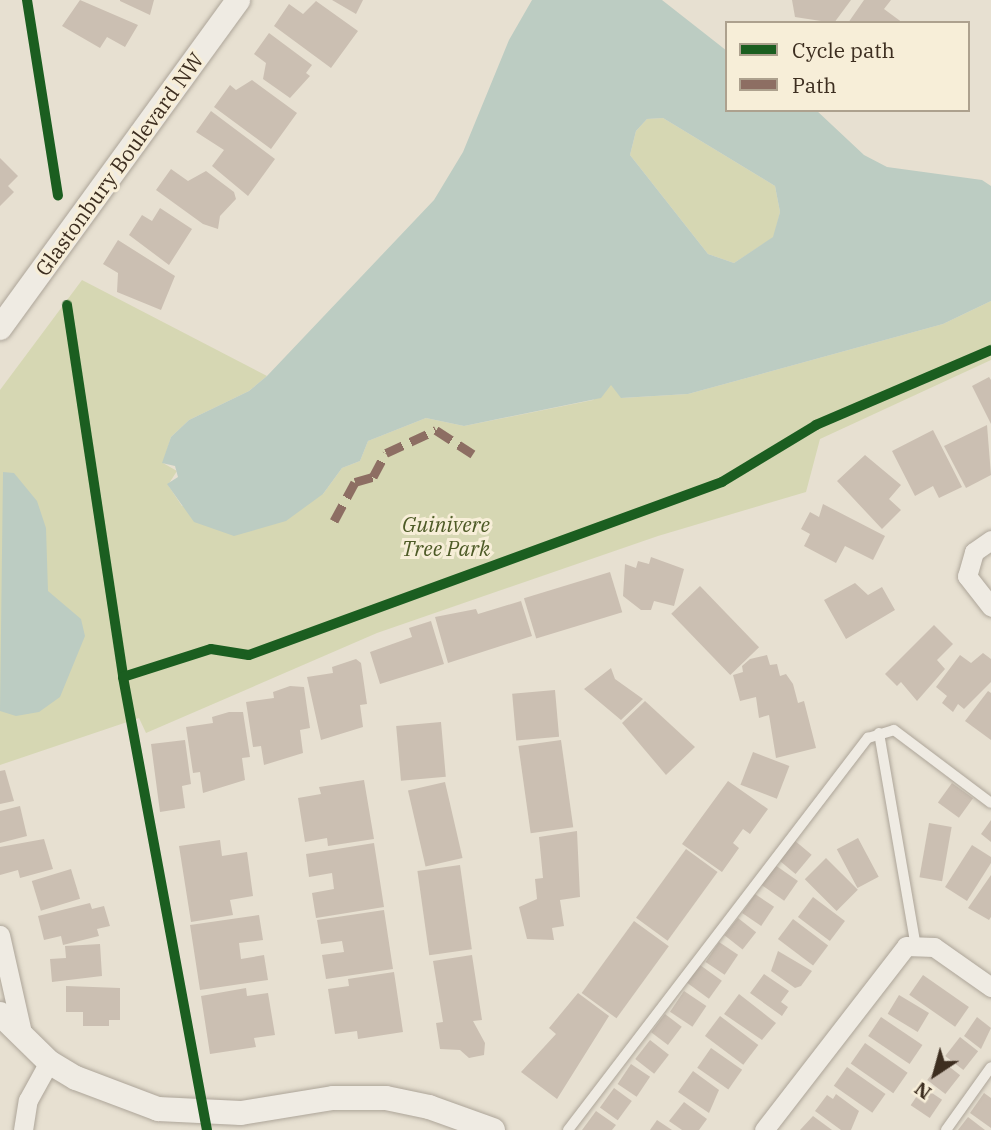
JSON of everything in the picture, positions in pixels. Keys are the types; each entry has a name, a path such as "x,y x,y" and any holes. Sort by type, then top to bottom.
{"street":[{"name":"Glastonbury Boulevard NW","path":"3,318 238,0"},
{"path":"991,540 974,552 967,576 991,607"},
{"path":"0,934 23,1037"},
{"path":"764,1130 890,961 915,942 934,947 991,987"},
{"path":"0,1014 49,1062 115,1096 158,1109 241,1113 333,1098 386,1098 429,1107 493,1130"},
{"path":"23,1130 28,1101 49,1062"}],"lane":[{"path":"568,1130 868,738 894,730 991,803"},
{"path":"879,733 915,942"},
{"path":"946,1130 991,1067"}],"green space":[{"path":"663,118 775,186 780,212 774,237 734,263 708,254 630,155 636,131 647,119"},
{"name":"Guinivere Tree Park","path":"82,280 267,376 249,391 189,420 171,437 163,463 177,471 168,485 182,506 323,494 342,468 360,461 368,441 426,418 464,426 593,400 611,384 622,398 688,394 943,324 991,301 991,360 820,439 806,492 658,536 377,633 146,733 139,718 0,765 0,390"}],"shaded area":[{"path":"532,0 662,0 725,49 725,112 818,112 864,155 887,167 982,180 991,186 991,301 943,324 688,394 621,398 611,385 601,398 464,426 426,418 368,441 360,461 342,468 323,494 286,521 234,536 194,522 167,484 178,477 175,466 162,463 171,437 189,420 249,391 267,376 434,200 463,152 509,40","holes":["663,118 775,186 780,212 773,237 734,263 708,254 630,155 636,131 647,119"]},
{"path":"3,472 14,473 37,501 46,528 48,591 81,619 85,636 60,697 39,712 16,716 0,711"}],"building":[{"path":"80,0 138,25 125,47 107,37 100,48 62,26"},
{"path":"120,0 154,0 150,15 120,1"},
{"path":"332,0 363,0 356,14"},
{"path":"792,0 851,0 835,21 795,17"},
{"path":"864,0 891,0 884,9 900,21 849,21"},
{"path":"316,1 358,31 331,68 274,26 289,4 303,14"},
{"path":"269,33 312,65 306,73 310,76 290,98 263,79 266,63 254,54"},
{"path":"252,80 297,113 271,149 214,107 230,85 236,90"},
{"path":"211,111 275,159 248,196 212,166 224,150 196,132"},
{"path":"0,158 18,176 8,186 14,192 0,206"},
{"path":"171,169 188,181 206,171 234,192 236,199 220,216 218,229 203,224 156,190"},
{"path":"160,208 192,229 169,265 129,235 142,215 152,221"},
{"path":"118,240 175,276 161,310 117,292 118,273 103,264"},
{"path":"989,377 991,380 991,424 972,386"},
{"path":"987,425 991,475 966,488 944,446"},
{"path":"933,430 962,487 939,498 933,486 915,496 892,451"},
{"path":"865,455 901,485 889,499 901,510 882,529 837,481"},
{"path":"823,504 885,536 873,560 845,546 836,563 804,546 810,534 801,529 810,512 819,517"},
{"path":"651,557 684,569 674,606 654,601 651,610 641,610 623,596 625,564 636,568 638,561 649,564"},
{"path":"610,572 622,612 536,638 524,598"},
{"path":"855,583 868,595 882,587 895,610 846,639 824,600"},
{"path":"700,586 759,647 730,675 671,614"},
{"path":"521,601 532,636 448,663 435,617 476,609 478,614"},
{"path":"431,621 444,664 380,684 370,652 412,637 409,628"},
{"path":"934,625 953,644 937,660 945,669 917,701 901,682 897,686 885,674"},
{"path":"983,653 991,659 991,682 964,709 958,704 953,712 942,703 947,696 936,687 960,655 971,663"},
{"path":"767,655 770,665 777,664 780,676 786,674 793,684 798,703 804,701 816,748 776,758 769,715 759,718 756,697 740,701 733,675 743,672 742,666 750,659"},
{"path":"356,659 361,663 367,704 360,705 363,727 321,740 307,677 333,673 332,667"},
{"path":"611,668 615,679 643,699 621,720 584,689"},
{"path":"290,686 304,687 310,728 300,730 303,753 264,765 261,746 253,747 246,702 274,698 273,692"},
{"path":"555,690 559,737 516,741 512,694"},
{"path":"988,691 991,693 991,740 965,721"},
{"path":"645,701 695,747 666,775 622,723"},
{"path":"229,712 243,712 250,757 242,758 245,780 203,793 200,772 193,773 186,727 213,723 212,717"},
{"path":"441,722 446,777 401,781 396,726"},
{"path":"185,740 191,784 182,786 185,808 160,812 151,744"},
{"path":"561,740 573,827 531,833 518,746"},
{"path":"753,752 789,766 777,799 740,785"},
{"path":"5,770 14,801 0,804 0,771"},
{"path":"364,780 374,839 328,846 327,838 305,842 298,798 321,794 319,787"},
{"path":"728,781 768,809 750,834 743,829 733,843 739,848 722,872 682,844"},
{"path":"445,782 463,858 426,867 408,791"},
{"path":"952,783 973,798 959,818 938,802"},
{"path":"20,806 27,836 0,843 0,811"},
{"path":"991,820 991,842 981,834"},
{"path":"929,823 952,827 942,881 919,877"},
{"path":"577,831 580,897 560,900 564,926 552,928 554,940 527,939 519,907 537,899 535,879 543,878 539,837"},
{"path":"858,838 879,877 857,888 837,849"},
{"path":"44,839 53,869 20,878 18,870 0,875 0,847"},
{"path":"220,840 222,856 247,852 253,896 230,900 233,915 191,922 179,846"},
{"path":"794,840 812,855 796,874 778,859"},
{"path":"374,843 384,907 316,918 312,893 334,889 332,873 309,877 306,854"},
{"path":"972,845 991,857 991,863 967,901 945,887"},
{"path":"686,849 718,872 668,941 636,918"},
{"path":"826,858 858,890 837,911 805,879"},
{"path":"460,865 472,949 429,955 417,871"},
{"path":"775,865 798,881 784,901 761,885"},
{"path":"71,869 80,899 41,911 32,881"},
{"path":"991,875 991,917 989,920 968,908"},
{"path":"755,894 774,907 761,926 742,913"},
{"path":"813,897 845,921 830,941 798,917"},
{"path":"90,903 92,909 104,906 110,926 97,929 99,936 63,945 61,936 44,940 38,916"},
{"path":"384,910 393,969 326,979 322,955 344,952 342,941 321,944 317,920"},
{"path":"259,915 263,940 239,943 241,959 264,955 268,980 200,990 190,925"},
{"path":"738,918 756,932 743,949 724,935"},
{"path":"793,919 828,945 813,965 778,939"},
{"path":"634,921 669,946 616,1018 582,993"},
{"path":"719,942 738,955 725,975 706,962"},
{"path":"100,944 102,976 52,982 50,959 66,958 65,946"},
{"path":"778,951 812,971 801,986 795,988 771,971"},
{"path":"472,955 482,1020 473,1021 485,1043 484,1055 469,1058 460,1050 440,1049 436,1023 443,1022 433,961"},
{"path":"700,965 722,981 709,999 687,983"},
{"path":"394,972 403,1032 358,1039 357,1031 335,1034 328,989 349,986 348,979"},
{"path":"764,974 789,991 781,1002 788,1007 782,1016 750,993"},
{"path":"923,975 969,1007 955,1027 909,995"},
{"path":"66,986 120,988 120,1020 109,1020 109,1026 83,1026 83,1012 66,1012"},
{"path":"246,988 247,996 268,993 275,1035 254,1038 256,1047 210,1054 201,996"},
{"path":"684,991 706,1006 692,1027 670,1012"},
{"path":"578,993 609,1016 557,1099 521,1072 556,1034 549,1028"},
{"path":"739,994 776,1023 762,1040 724,1014"},
{"path":"899,995 929,1013 918,1032 888,1014"},
{"path":"665,1014 682,1027 668,1045 651,1032"},
{"path":"720,1016 758,1045 743,1065 705,1036"},
{"path":"881,1017 922,1045 910,1064 868,1036"},
{"path":"977,1017 991,1028 981,1049 964,1036"},
{"path":"960,1037 978,1051 963,1070 945,1056"},
{"path":"650,1040 669,1055 654,1074 635,1059"},
{"path":"865,1043 908,1073 893,1093 851,1063"},
{"path":"711,1048 742,1070 728,1089 697,1068"},
{"path":"942,1061 960,1075 945,1094 927,1080"},
{"path":"631,1064 650,1077 637,1097 618,1084"},
{"path":"847,1067 886,1094 872,1113 834,1086"},
{"path":"693,1071 719,1090 709,1113 678,1092"},
{"path":"923,1087 942,1100 930,1118 911,1105"},
{"path":"614,1088 632,1101 618,1120 600,1107"},
{"path":"984,1093 991,1098 991,1128 970,1113"},
{"path":"836,1094 859,1111 851,1130 841,1130 815,1111 827,1095 833,1099"},
{"path":"684,1102 707,1119 699,1130 682,1130 669,1121"},
{"path":"596,1111 616,1125 612,1130 582,1130"},
{"path":"813,1116 832,1130 800,1130"},
{"path":"968,1117 985,1130 958,1130"},
{"path":"657,1120 672,1130 650,1130"}],"marked path":[{"path":"334,521 355,482 373,477 386,453 436,430 473,454"}],"cycle path":[{"path":"27,0 58,196"},
{"path":"67,305 123,677 207,1130"},
{"path":"123,677 211,649 249,655 722,482 816,425 991,350"}]}
